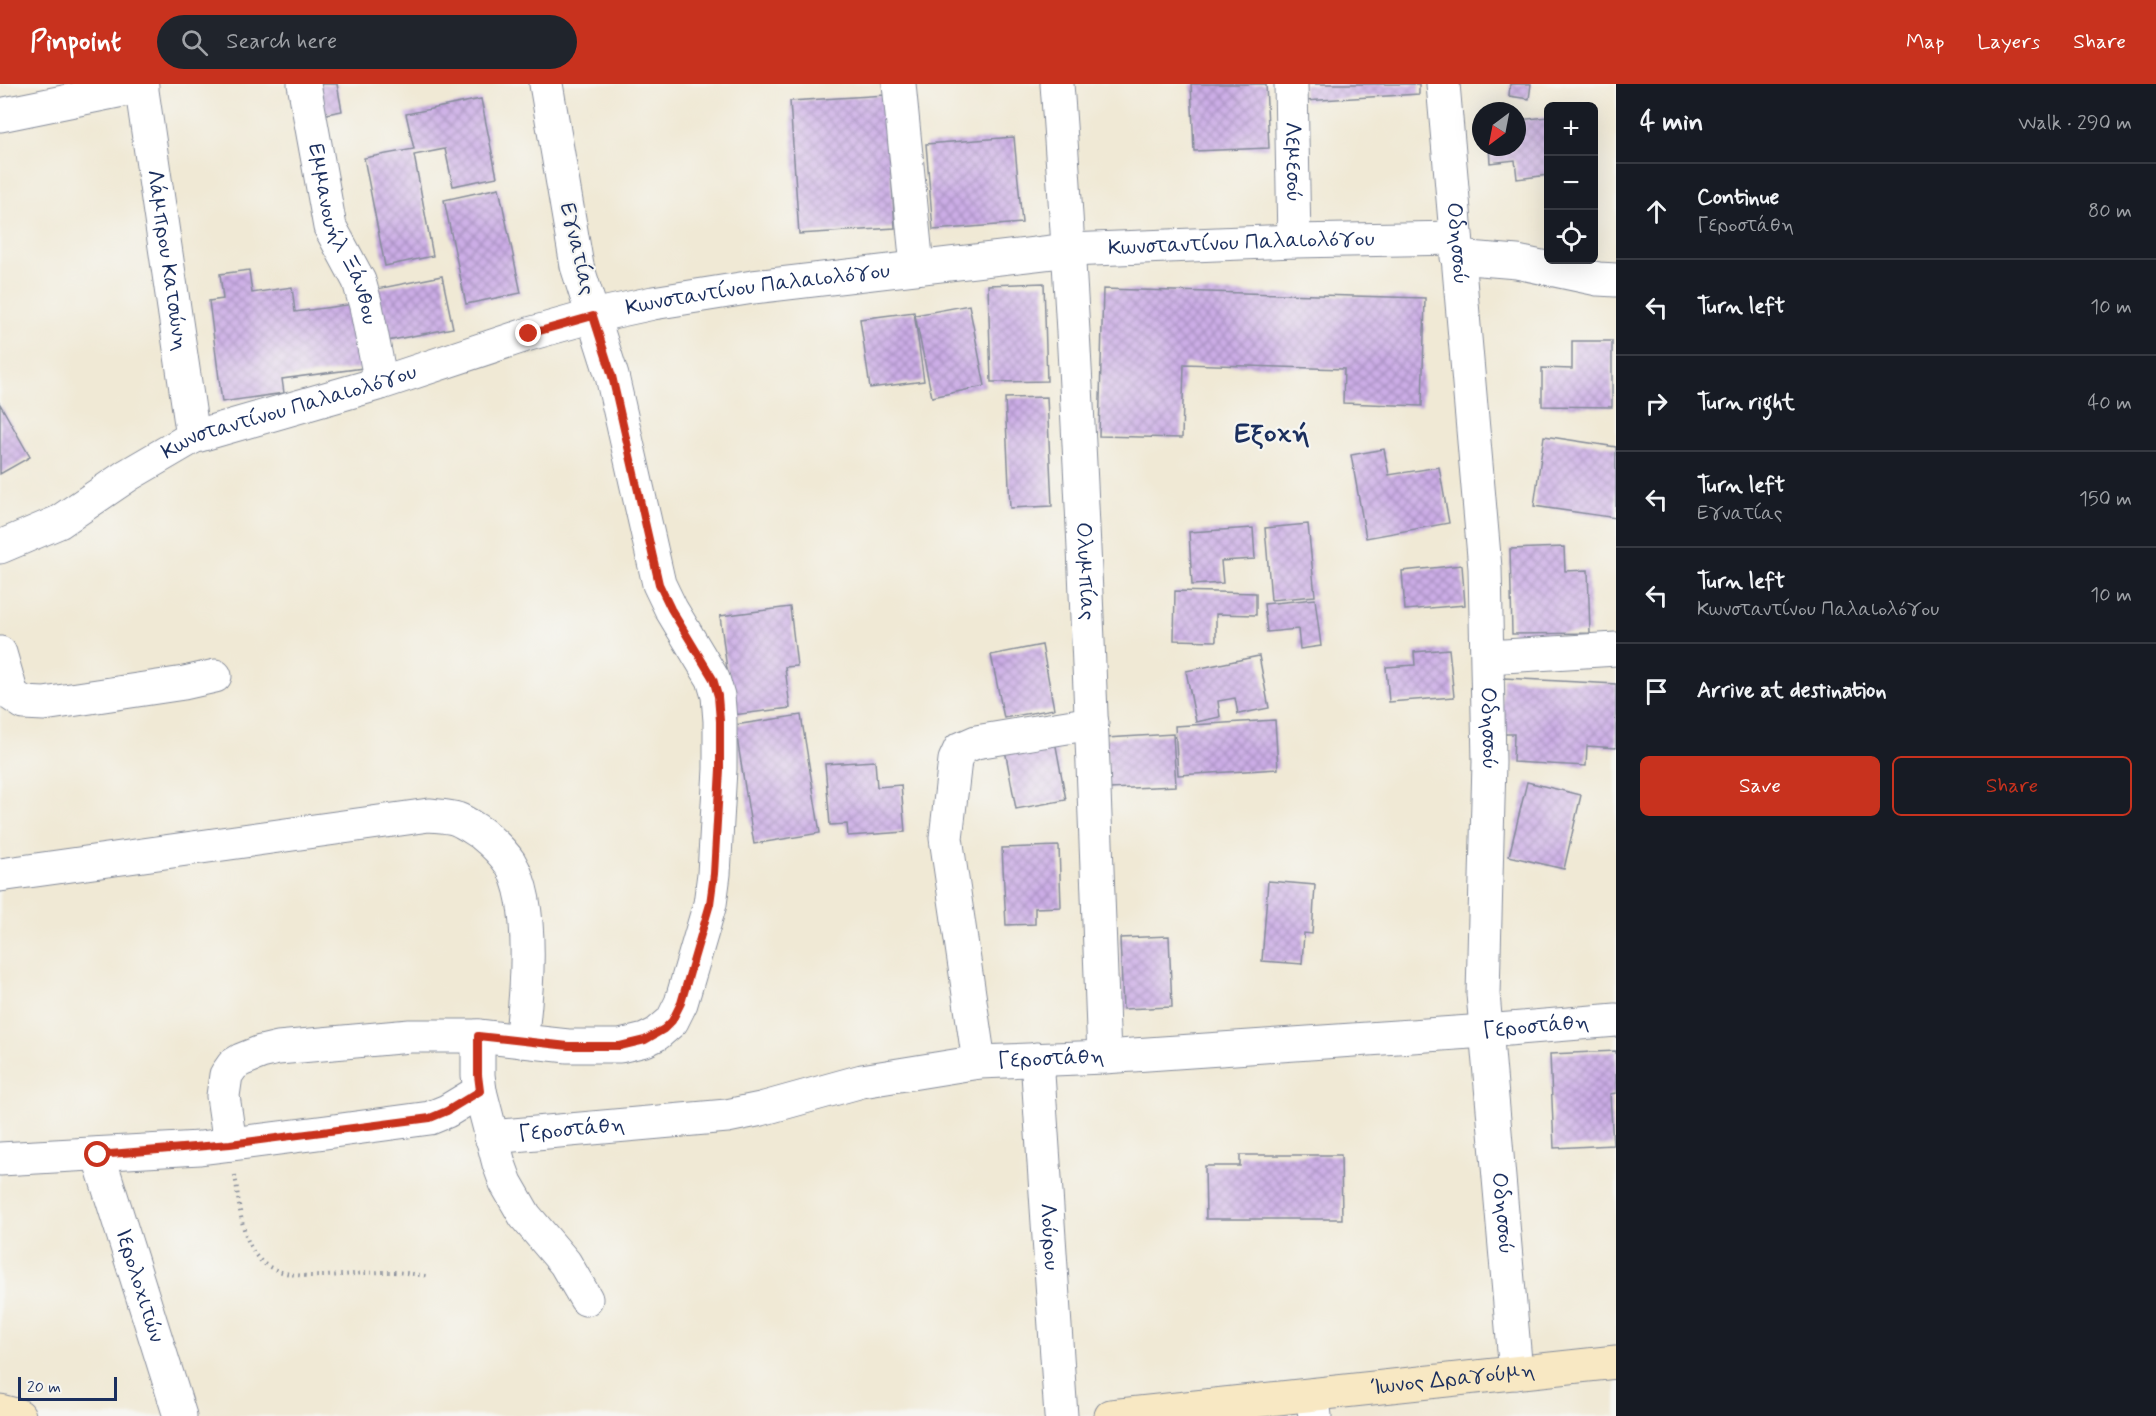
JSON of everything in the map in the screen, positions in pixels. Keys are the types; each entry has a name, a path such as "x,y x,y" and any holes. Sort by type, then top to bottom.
{"main road":[{"name":"Ίωνος Δραγούμη","path":"1111,1416 1313,1405 1516,1373 1616,1362"},
{"path":"0,1411 18,1416"}],"street":[{"name":"Εμμανουήλ Ξάνθου","path":"304,84 330,227 359,281 381,384"},
{"name":"Εγνατίας","path":"521,1041 568,1046 620,1046 645,1040 664,1029 672,1021 681,1003 710,904 720,769 718,696 713,679 671,609 659,584 612,376 573,247 546,84"},
{"path":"899,84 917,267"},
{"name":"Ολυμπίας","path":"1057,84 1069,250 1092,723 1104,1057"},
{"name":"Λεμεσού","path":"1291,84 1293,241"},
{"name":"Οδησσού","path":"1443,84 1485,568 1489,762 1483,994 1516,1373"},
{"path":"0,115 141,85"},
{"name":"Λάμπρου Κατσώνη","path":"141,85 193,437"},
{"name":"Κωνσταντίνου Παλαιολόγου","path":"0,547 59,522 128,475 193,437 381,384 529,334 593,316 712,293 1069,250 1293,241 1457,247 1598,279 1616,280"},
{"path":"1488,657 1616,649"},
{"path":"0,653 12,695 24,703 44,704 184,683 215,676"},
{"path":"979,1062 946,838 955,760 960,749 976,742 1092,723"},
{"path":"0,875 429,815 457,819 472,827 503,852 511,865 520,892 526,928 527,967 521,1041 478,1036 410,1036 278,1048 248,1056 229,1071 223,1088 230,1144"},
{"name":"Γεροστάθη","path":"491,1137 727,1116 862,1081 979,1062 1104,1057 1616,1020"},
{"path":"478,1036 480,1091 499,1164 514,1199 525,1216 565,1263 586,1299"},
{"name":"Λούρου","path":"1037,1059 1061,1416"},
{"path":"0,1159 98,1155 230,1144 430,1118 447,1111 480,1091"},
{"name":"Ιερολοχιτών","path":"98,1155 180,1416"}],"path":[{"path":"230,1144 246,1236 260,1261 278,1272 306,1276 389,1272 426,1276"}],"building":[{"path":"310,84 337,84 342,111 316,116"},
{"path":"1191,84 1266,84 1269,148 1194,151"},
{"path":"1303,84 1419,84 1419,94 1304,101"},
{"path":"1510,84 1531,84 1529,99 1509,96"},
{"path":"886,95 895,228 799,234 790,101"},
{"path":"481,99 497,177 453,186 445,149 414,155 433,256 385,266 364,158 414,149 406,114"},
{"path":"1544,117 1544,176 1517,179 1515,160 1490,163 1490,156 1526,156 1526,119"},
{"path":"1014,137 1022,223 933,230 926,144"},
{"path":"499,188 521,293 466,304 444,200"},
{"path":"249,270 252,293 292,287 295,312 354,304 363,368 282,379 284,393 222,402 209,301 223,299 220,274"},
{"path":"442,276 453,328 382,342 372,290"},
{"path":"1044,283 1047,381 991,382 988,285"},
{"path":"1103,289 1425,298 1422,406 1343,403 1344,369 1184,364 1182,438 1099,436"},
{"path":"969,305 985,386 932,397 915,315"},
{"path":"914,312 924,381 870,388 860,319"},
{"path":"1572,341 1612,341 1612,407 1542,406 1542,368 1572,369"},
{"path":"1047,397 1052,506 1010,508 1005,398"},
{"path":"0,404 30,457 0,474"},
{"path":"1544,436 1616,447 1616,518 1534,506"},
{"path":"1384,449 1389,475 1439,467 1449,523 1366,538 1351,455"},
{"path":"1308,524 1315,596 1271,600 1265,528"},
{"path":"1253,528 1255,559 1221,561 1223,583 1192,585 1189,532"},
{"path":"1564,547 1565,571 1588,570 1590,633 1512,634 1510,549"},
{"path":"1462,565 1465,605 1405,610 1402,571"},
{"path":"1175,591 1256,593 1256,615 1216,614 1216,641 1174,640"},
{"path":"1315,599 1321,646 1300,649 1298,629 1267,632 1264,604"},
{"path":"790,607 797,666 785,667 790,708 733,715 720,616"},
{"path":"1042,645 1054,709 1004,718 991,655"},
{"path":"1449,649 1454,697 1389,702 1386,667 1415,665 1414,652"},
{"path":"1259,656 1269,708 1238,714 1235,698 1218,701 1220,717 1196,722 1186,671"},
{"path":"1503,678 1616,684 1616,748 1587,746 1586,766 1513,762 1514,734 1500,734"},
{"path":"801,715 820,833 754,844 735,725"},
{"path":"1275,720 1278,769 1178,775 1175,726"},
{"path":"1053,730 1066,800 1016,809 1003,739"},
{"path":"1173,734 1176,786 1109,789 1106,738"},
{"path":"875,761 877,787 901,785 905,832 848,836 847,824 830,825 825,764"},
{"path":"1527,782 1581,795 1564,869 1509,856"},
{"path":"1059,846 1061,907 1035,908 1035,924 1006,925 1002,848"},
{"path":"1268,881 1315,885 1312,934 1304,933 1302,964 1262,961"},
{"path":"1169,936 1172,1007 1123,1009 1120,938"},
{"path":"1616,1051 1616,1093 1610,1094 1613,1145 1554,1148 1550,1054"},
{"path":"1240,1155 1341,1155 1342,1219 1206,1219 1205,1166 1240,1166"}],"district":[{"name":"Εξοχή","path":"1272,434"}],"route":[{"path":"98,1155 200,1148 430,1118 447,1111 480,1091 478,1036 568,1046 620,1046 645,1040 657,1034 672,1021 677,1012 710,904 714,874 720,769 718,696 713,679 671,609 659,584 612,376 593,316 529,334"}]}
